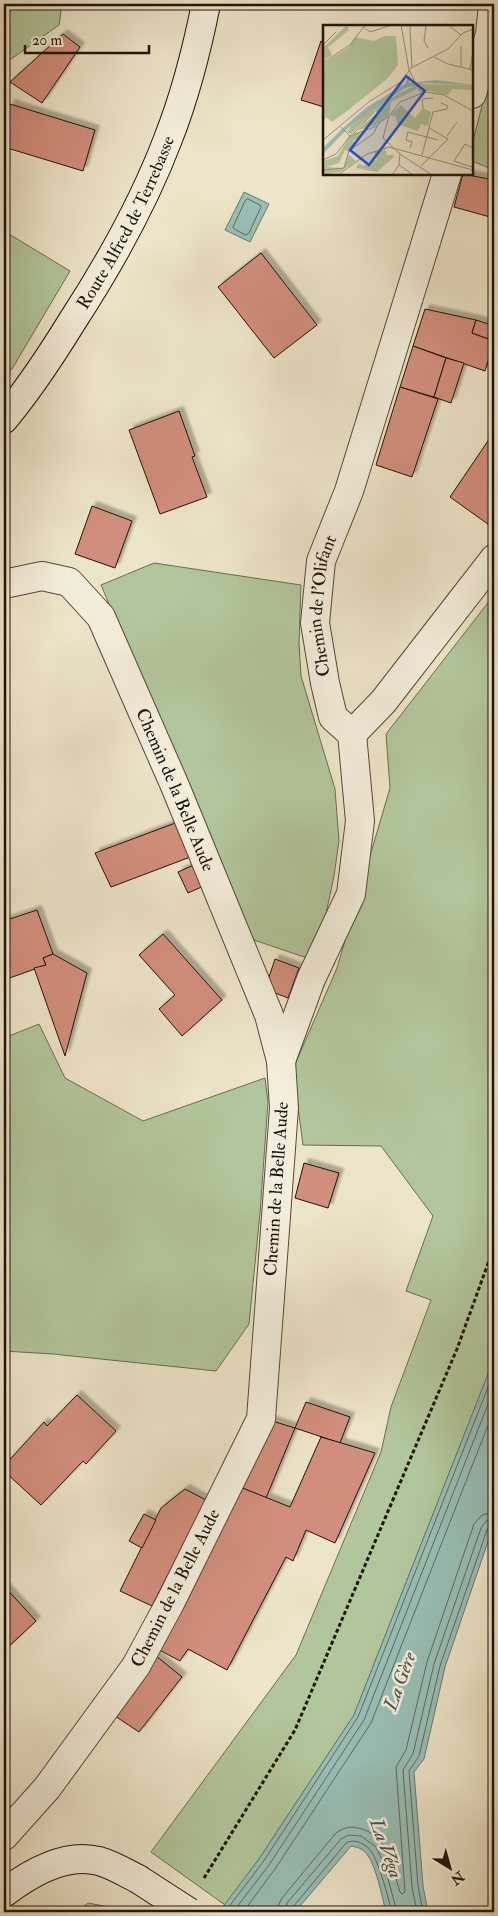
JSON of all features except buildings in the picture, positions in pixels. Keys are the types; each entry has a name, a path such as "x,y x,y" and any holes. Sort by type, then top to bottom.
{"street":[{"name":"Route Alfred de Terrebasse","path":"4,419 66,332 133,216 168,138 200,35 206,4"},
{"path":"473,91 490,34 493,4"},
{"name":"Chemin de l'Olifant","path":"352,734 333,717 325,683 315,623 322,561 349,491 447,175"},
{"path":"281,1061 311,979 351,894 360,821 352,734 383,702 494,559"},
{"name":"Chemin de la Belle Aude","path":"4,584 42,576 69,582 101,617 175,786 269,1015 281,1061 284,1108 260,1419 170,1603 136,1666 47,1788 4,1836"},
{"path":"4,1893 48,1866 73,1859 99,1861 138,1878 187,1911"}],"path":[{"path":"187,1911 296,1730 457,1349 494,1247"}],"green space":[{"path":"4,4 62,4 59,25 4,64"},
{"path":"494,58 494,170 473,161 473,141"},
{"path":"4,231 70,271 12,369 4,377"},
{"path":"154,563 301,585 299,643 301,676 335,789 339,841 324,923 307,958 251,939 101,585"},
{"path":"494,595 494,1359 354,1715 259,1859 225,1905 151,1852 296,1655 381,1452 391,1407 431,1300 406,1291 433,1216 381,1146 303,1145 293,1069 337,968 390,788 386,734"},
{"path":"39,1024 65,1078 143,1121 265,1078 268,1102 249,1324 216,1371 53,1354 4,1351 4,1038"},
{"path":"88,1903 135,1912 77,1912"}],"water":[{"path":"244,192 269,204 250,242 225,230"},
{"path":"494,1359 494,1524 445,1667 424,1759 414,1772 423,1886 428,1912 386,1912 378,1880 369,1857 362,1850 351,1846 295,1912 219,1912 259,1859 354,1715"}],"water label":[{"name":"La Gère","path":"399,1681"},
{"name":"La Véga","path":"387,1848"}]}
